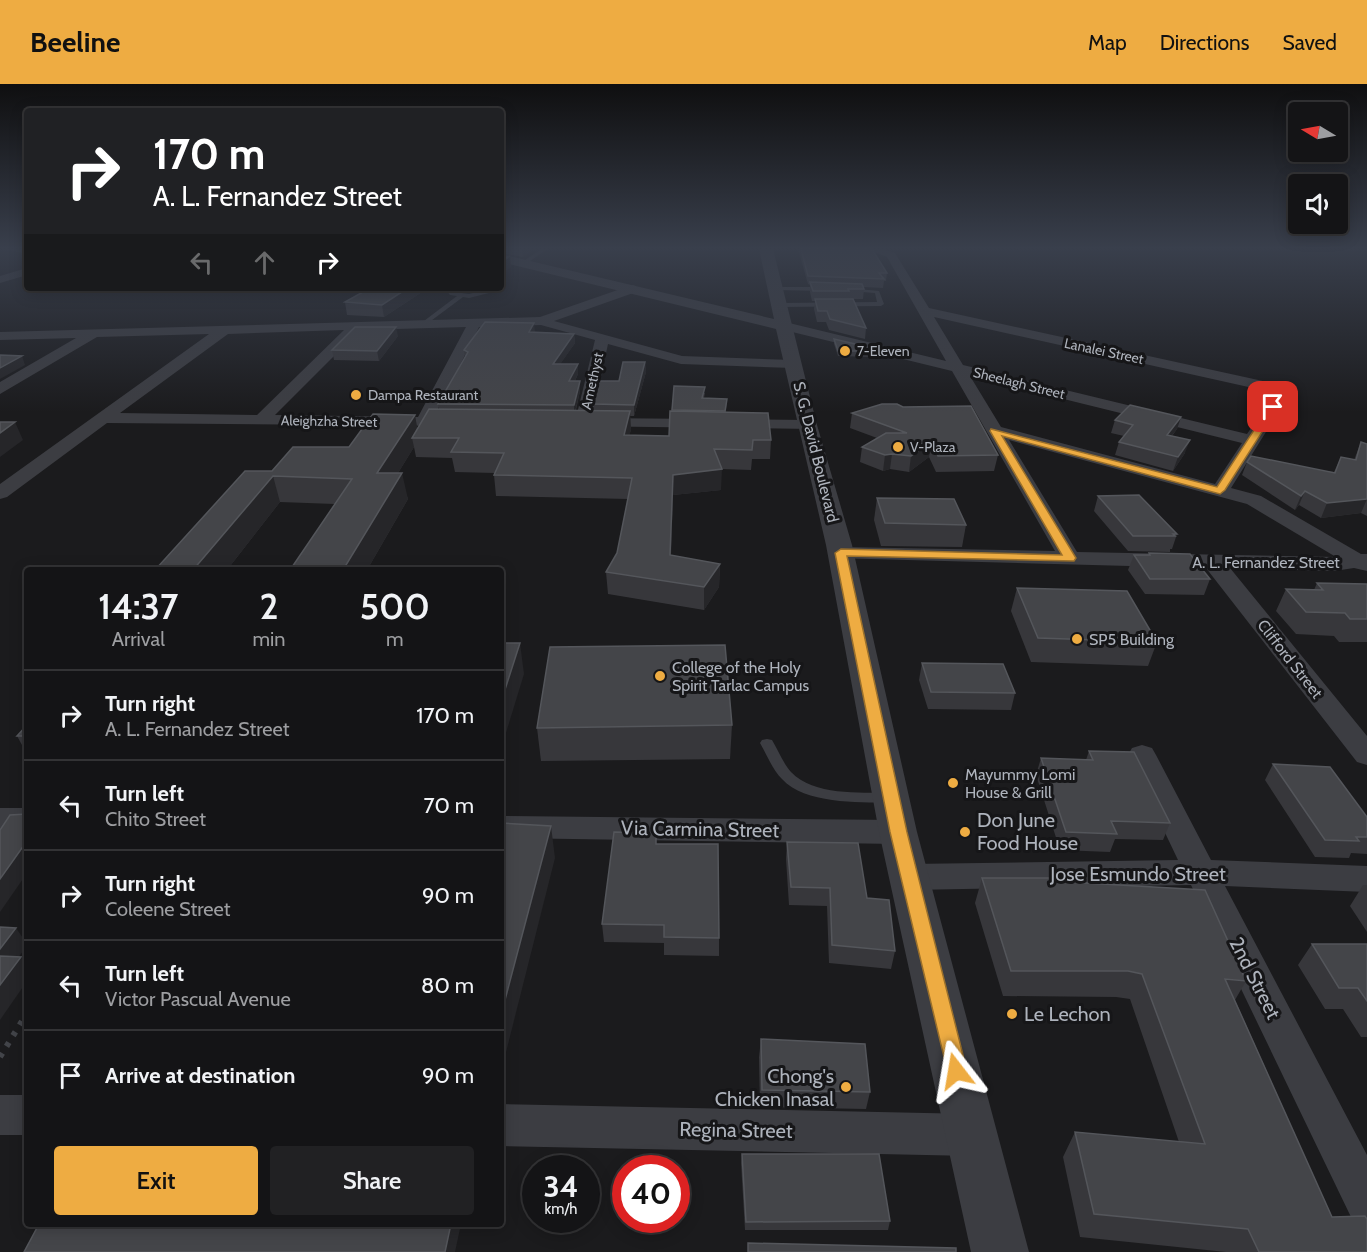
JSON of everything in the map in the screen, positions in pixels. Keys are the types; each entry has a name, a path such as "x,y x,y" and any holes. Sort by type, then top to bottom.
{"street":[{"path":"0,336 541,321 591,304"},
{"path":"758,304 780,306"},
{"path":"920,304 1070,558"},
{"name":"S. G. David Boulevard","path":"780,306 807,425 841,553 898,832 1000,1252"},
{"name":"Sheelagh Street","path":"780,306 960,368 1252,440"},
{"name":"Lanalei Street","path":"925,311 1284,390 1252,440"},
{"path":"541,321 602,340 681,360 794,364"},
{"path":"423,422 474,324"},
{"path":"260,421 355,327"},
{"path":"0,493 8,482 103,418 224,330"},
{"path":"0,389 95,333"},
{"name":"Amethyst","path":"602,340 577,422 807,425"},
{"name":"Aleighzha Street","path":"103,418 469,422"},
{"path":"994,431 1220,490 1270,508 1364,563"},
{"path":"1220,490 1252,440"},
{"name":"A. L. Fernandez Street","path":"841,553 1214,563 1364,563"},
{"name":"Clifford Street","path":"1214,563 1367,755"},
{"name":"2nd Street","path":"1142,755 1367,1201"},
{"path":"0,819 24,819"},
{"name":"Via Carmina Street","path":"504,826 898,832"},
{"name":"Jose Esmundo Street","path":"910,878 1202,872 1367,879"},
{"path":"0,1114 24,1115"},
{"name":"Regina Street","path":"504,1125 972,1135"}],"lane":[{"path":"422,325 452,304"},
{"path":"780,306 787,304"},
{"path":"780,306 881,304"},
{"path":"767,742 787,777 816,791 835,796 891,798"}],"path":[{"path":"0,1057 24,1018"}],"building":[{"path":"816,304 855,304 866,328 830,319 827,311 818,311"},
{"path":"485,322 534,323 529,332 574,334 553,364 578,364 569,381 580,381 574,405 438,404 468,352 464,350"},
{"path":"355,327 396,327 377,351 332,350"},
{"path":"834,339 872,348 874,351 838,351"},
{"path":"0,355 22,356 0,368"},
{"path":"623,362 645,362 634,405 594,404 599,381 619,381"},
{"path":"674,386 705,387 702,398 727,399 725,411 672,410"},
{"path":"882,404 897,404 903,407 971,406 998,455 938,456 932,441 911,456 885,455 862,447 886,433 907,433 852,413"},
{"path":"1130,405 1181,417 1167,435 1190,440 1178,457 1119,442 1133,425 1115,420"},
{"path":"429,409 630,411 624,435 669,436 670,411 768,413 771,440 753,440 752,450 714,449 722,469 673,475 670,555 720,564 704,587 606,572 617,553 632,478 494,475 504,453 451,452 459,438 412,438"},
{"path":"373,414 415,415 377,473 402,473 345,567 292,567 352,479 273,476 196,567 158,567 245,471 272,471 293,447 349,447"},
{"path":"0,422 15,422 0,433"},
{"path":"1361,442 1367,444 1367,499 1327,503 1305,491 1301,496 1247,462 1251,456 1335,473 1341,457 1356,460"},
{"path":"1139,495 1177,534 1173,534 1175,536 1133,536 1098,496"},
{"path":"877,498 954,499 966,525 885,523"},
{"path":"1149,553 1190,554 1210,579 1150,579 1134,555 1150,555"},
{"path":"1317,583 1367,584 1367,619 1350,619 1345,613 1306,612 1286,589 1323,590"},
{"path":"1017,588 1127,591 1157,642 1038,638"},
{"path":"504,643 520,643 504,693"},
{"path":"725,645 732,725 537,728 550,647"},
{"path":"922,663 1003,664 1015,693 931,692"},
{"path":"24,728 24,736 17,736"},
{"path":"1089,751 1134,752 1170,823 1111,821 1117,834 1066,832 1041,758 1093,760"},
{"path":"1273,764 1330,767 1367,817 1367,837 1356,837 1359,841 1325,840"},
{"path":"24,814 24,845 0,879 0,830 10,815"},
{"path":"504,823 551,826 504,1004"},
{"path":"614,832 656,833 656,844 718,844 719,938 664,937 664,925 602,924"},
{"path":"787,842 858,843 867,898 889,900 895,951 832,945 830,888 791,887"},
{"path":"982,878 1066,878 1068,882 1205,890 1246,981 1225,979 1332,1217 1365,1216 1367,1219 1367,1252 1259,1252 1248,1229 1094,1214 1075,1132 1205,1144 1142,974 1128,971 1011,971"},
{"path":"0,927 16,928 0,949"},
{"path":"1312,944 1367,944 1367,1001 1358,988 1339,988"},
{"path":"0,956 21,957 0,985"},
{"path":"761,1039 865,1044 870,1092 762,1090"},
{"path":"742,1154 879,1154 890,1221 746,1222"},
{"path":"37,1227 450,1227 445,1252 24,1252"},
{"path":"748,1243 956,1248 956,1252 748,1252"}],"place":[{"name":"7-Eleven","path":"845,351"},
{"name":"Dampa Restaurant","path":"356,395"},
{"name":"V-Plaza","path":"898,447"},
{"name":"SP5 Building","path":"1077,639"},
{"name":"College of the Holy Spirit Tarlac Campus","path":"660,676"},
{"name":"Mayummy Lomi House & Grill","path":"953,783"},
{"name":"Don June Food House","path":"965,832"},
{"name":"Le Lechon","path":"1012,1014"},
{"name":"Chong's Chicken Inasal","path":"846,1087"}],"route":[{"path":"956,1071 898,832 841,553 1070,558 994,431 1220,490 1273,407"}]}
